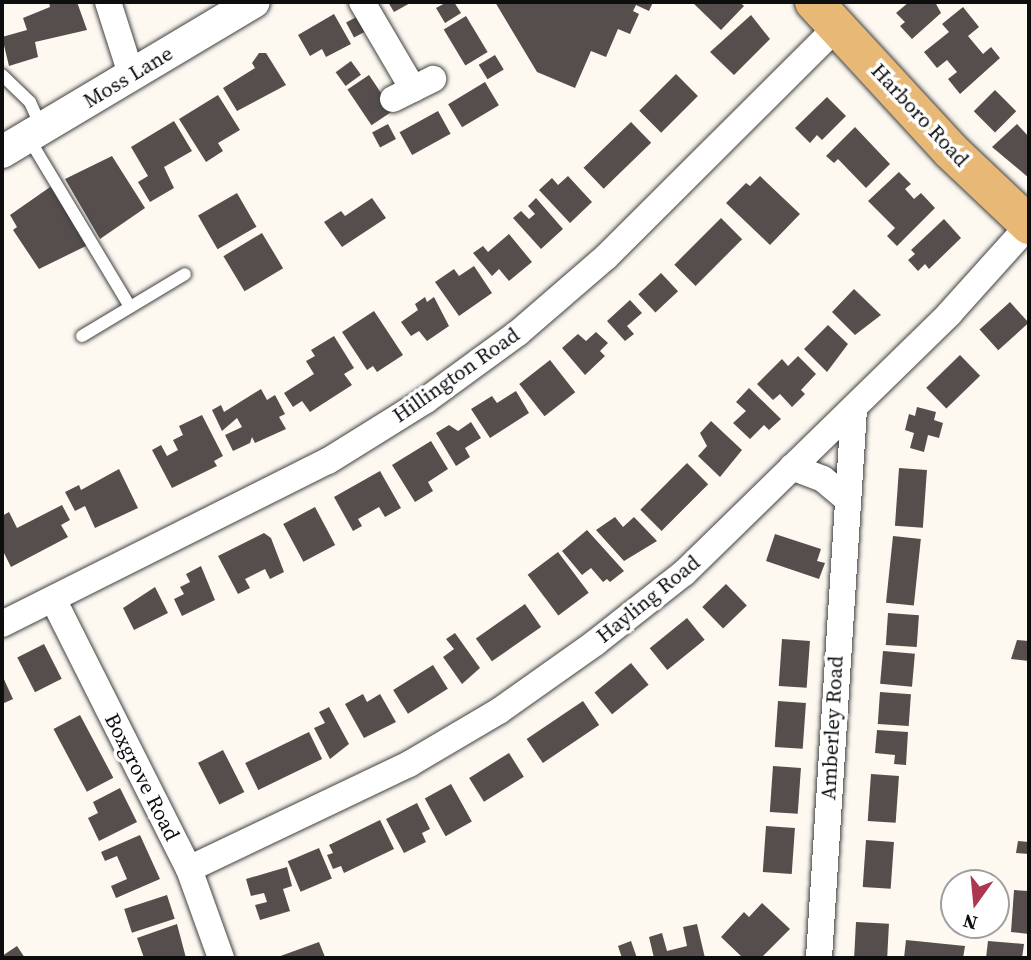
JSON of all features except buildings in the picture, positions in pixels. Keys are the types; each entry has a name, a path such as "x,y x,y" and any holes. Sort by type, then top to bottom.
{"main road":[{"name":"Harboro Road","path":"826,14 951,151 1029,225"}],"street":[{"path":"108,2 131,74"},
{"name":"Moss Lane","path":"24,139 254,2"},
{"path":"362,2 413,89"},
{"name":"Hillington Road","path":"2,624 328,461 426,400 518,333 606,257 826,14"},
{"name":"Hayling Road","path":"189,869 409,764 499,711 684,573 854,410 949,314 1029,225"},
{"name":"Amberley Road","path":"819,958 846,498 854,410"},
{"path":"792,467 823,478 846,498"},
{"name":"Boxgrove Road","path":"53,599 189,869 221,958"}],"lane":[{"path":"2,75 30,102 24,139 130,307"},
{"path":"82,336 185,274"}]}
